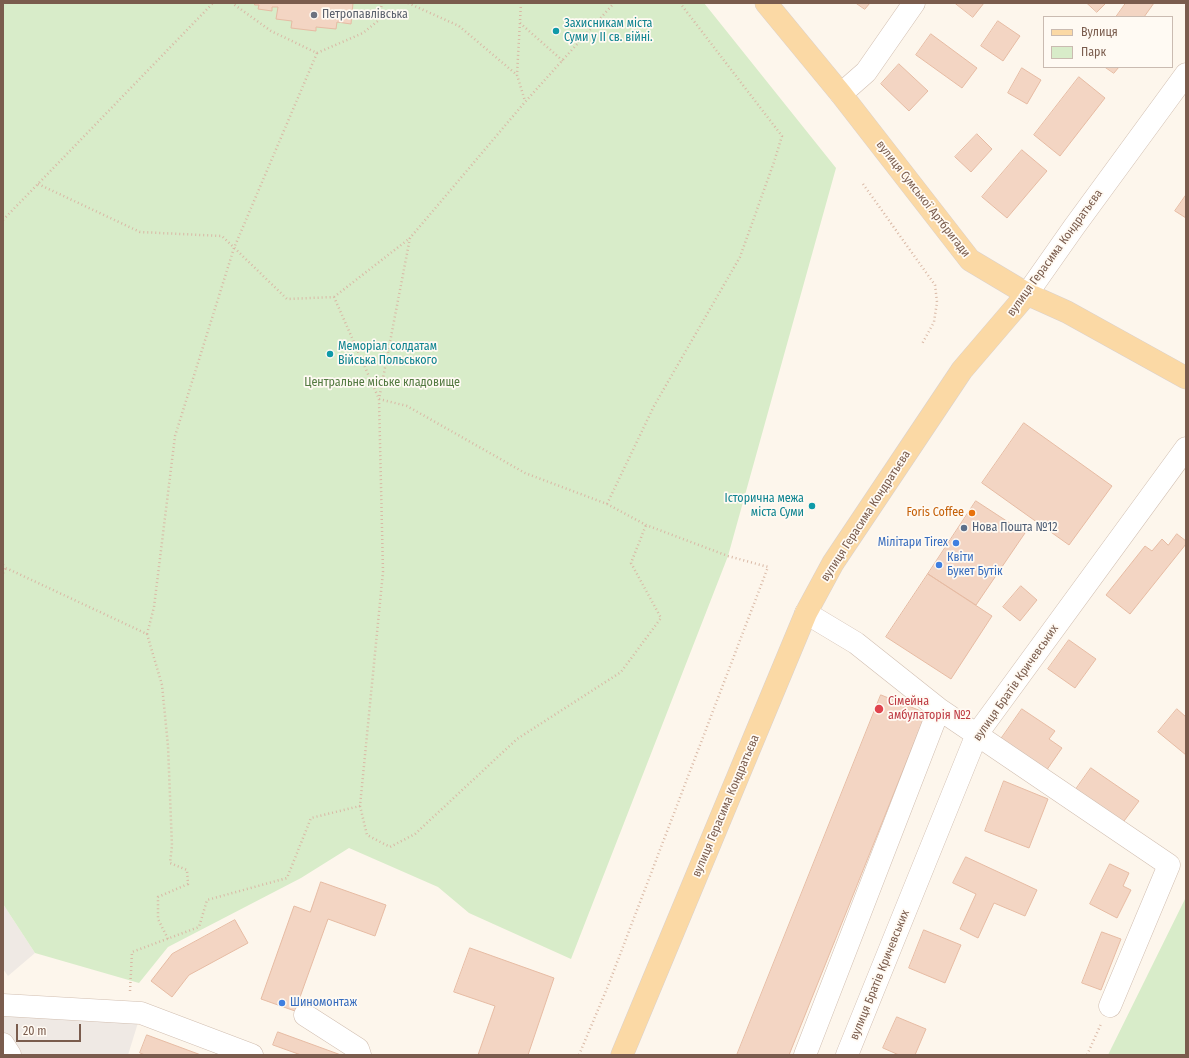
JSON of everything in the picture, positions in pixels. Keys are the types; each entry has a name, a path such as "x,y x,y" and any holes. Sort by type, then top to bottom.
{"main road":[{"name":"вулиця Сумської Артбригади","path":"766,3 841,94 970,260 1027,294 1067,312 1186,378"},
{"name":"вулиця Герасима Кондратьєва","path":"622,1055 806,613 833,563 962,370 1027,294"}],"street":[{"path":"841,94 866,72 914,3"},
{"name":"вулиця Герасима Кондратьєва","path":"1027,294 1186,74"},
{"name":"вулиця Братів Кричевських","path":"847,1055 977,734 1186,448"},
{"path":"806,613 856,643 939,709 1169,865 1110,1006"},
{"path":"805,1055 939,709"},
{"path":"3,1005 142,1013 252,1055"},
{"path":"305,1015 358,1049 360,1055"},
{"path":"3,1044 10,1055"}],"path":[{"path":"3,220 213,3"},
{"path":"232,3 271,31 317,53"},
{"path":"168,939 158,918 158,897 188,884 187,870 170,863 172,846 168,746 162,685 147,634 154,607 175,436 234,248 317,53 363,33 379,20 382,3"},
{"path":"408,3 459,26 517,75"},
{"path":"521,3 517,75 525,102"},
{"path":"38,184 140,232 222,236 287,299 334,297 410,238 525,102 614,3"},
{"path":"608,504 654,406 740,256 782,136 680,3"},
{"path":"520,22 562,61"},
{"path":"863,184 934,285 937,302 934,322 922,344"},
{"path":"410,238 379,399 383,572 360,806 366,835 390,847 415,834 517,739 621,672 661,618 630,563 646,525"},
{"path":"334,297 379,399"},
{"path":"379,399 408,406 525,473 608,504 646,525 728,556 768,567 608,986 579,1055"},
{"path":"3,565 6,568 147,634"},
{"path":"3,573 6,568"},
{"path":"129,1012 132,952 199,927 207,900 287,878 311,818 360,806"},
{"path":"1087,1055 1110,1006"}],"shaded area":[{"path":"3,904 35,953 8,976 3,969"},
{"path":"3,1005 141,1013 128,1055 3,1055"}],"green space":[{"name":"Центральне міське кладовище","path":"3,3 704,3 836,168 728,556 571,959 469,913 438,887 349,848 301,878 168,947 139,983 35,953 3,904"},
{"path":"1186,897 1186,1055 1108,1055"}],"building":[{"name":"Петропавлівська","path":"255,3 353,3 351,24 337,22 336,29 316,27 316,31 291,28 292,21 276,19 278,7 272,7 272,11 258,9 259,5 255,5"},
{"path":"856,3 870,3 865,9"},
{"path":"955,3 984,3 973,17"},
{"path":"1087,3 1106,3 1097,12"},
{"path":"1126,3 1154,3 1145,16 1117,16"},
{"path":"998,21 1020,36 1003,61 981,46"},
{"path":"931,34 977,68 962,88 916,55"},
{"path":"899,64 928,91 909,111 881,84"},
{"path":"1022,68 1041,80 1027,104 1008,93"},
{"path":"1106,68 1118,68 1114,73"},
{"path":"1079,77 1105,98 1060,156 1034,135"},
{"path":"977,134 992,149 971,172 955,157"},
{"path":"1022,150 1047,171 1007,218 982,197"},
{"path":"1186,195 1186,218 1175,211"},
{"path":"1024,423 1112,486 1069,545 982,483"},
{"path":"976,501 1025,533 976,605 928,574"},
{"path":"1177,534 1186,541 1186,544 1130,614 1106,595 1145,546 1152,551 1162,539 1168,545"},
{"path":"928,574 992,616 951,679 886,637"},
{"path":"1021,586 1037,600 1020,621 1003,607"},
{"path":"1069,640 1096,659 1075,688 1048,669"},
{"path":"881,695 926,713 789,1055 737,1055"},
{"path":"1022,709 1055,731 1049,739 1062,748 1046,771 1001,739"},
{"path":"1177,709 1186,717 1186,755 1158,732"},
{"path":"1091,768 1139,801 1121,825 1074,792"},
{"path":"1004,781 1048,799 1029,848 985,831"},
{"path":"966,857 1037,890 1025,916 994,903 978,938 960,929 976,894 953,883"},
{"path":"1110,864 1129,873 1123,886 1131,890 1117,918 1090,904"},
{"path":"321,882 386,905 375,936 328,919 295,1011 261,999 294,906 310,912"},
{"path":"235,920 248,943 189,975 172,997 151,981 172,954"},
{"path":"924,930 961,945 945,983 909,968"},
{"path":"1102,932 1121,939 1101,990 1082,983"},
{"path":"470,948 554,978 528,1055 478,1055 495,1006 454,992"},
{"path":"897,1017 926,1029 915,1055 899,1055 883,1048"},
{"path":"278,1032 341,1055 301,1055 273,1045"},
{"path":"147,1035 201,1055 145,1055 140,1053"}],"place":[{"name":"Петропавлівська","path":"314,15"},
{"name":"Захисникам міста Суми у ІІ св. війні.","path":"556,31"},
{"name":"Меморіал солдатам Війська Польського","path":"330,354"},
{"name":"Історична межа міста Суми","path":"812,506"},
{"name":"Foris Coffee","path":"972,513"},
{"name":"Нова Пошта №12","path":"964,528"},
{"name":"Мілітари Tirex","path":"956,543"},
{"name":"Квіти Букет Бутік","path":"939,565"},
{"name":"Сімейна амбулаторія №2","path":"879,709"},
{"name":"Шиномонтаж","path":"282,1003"}]}
